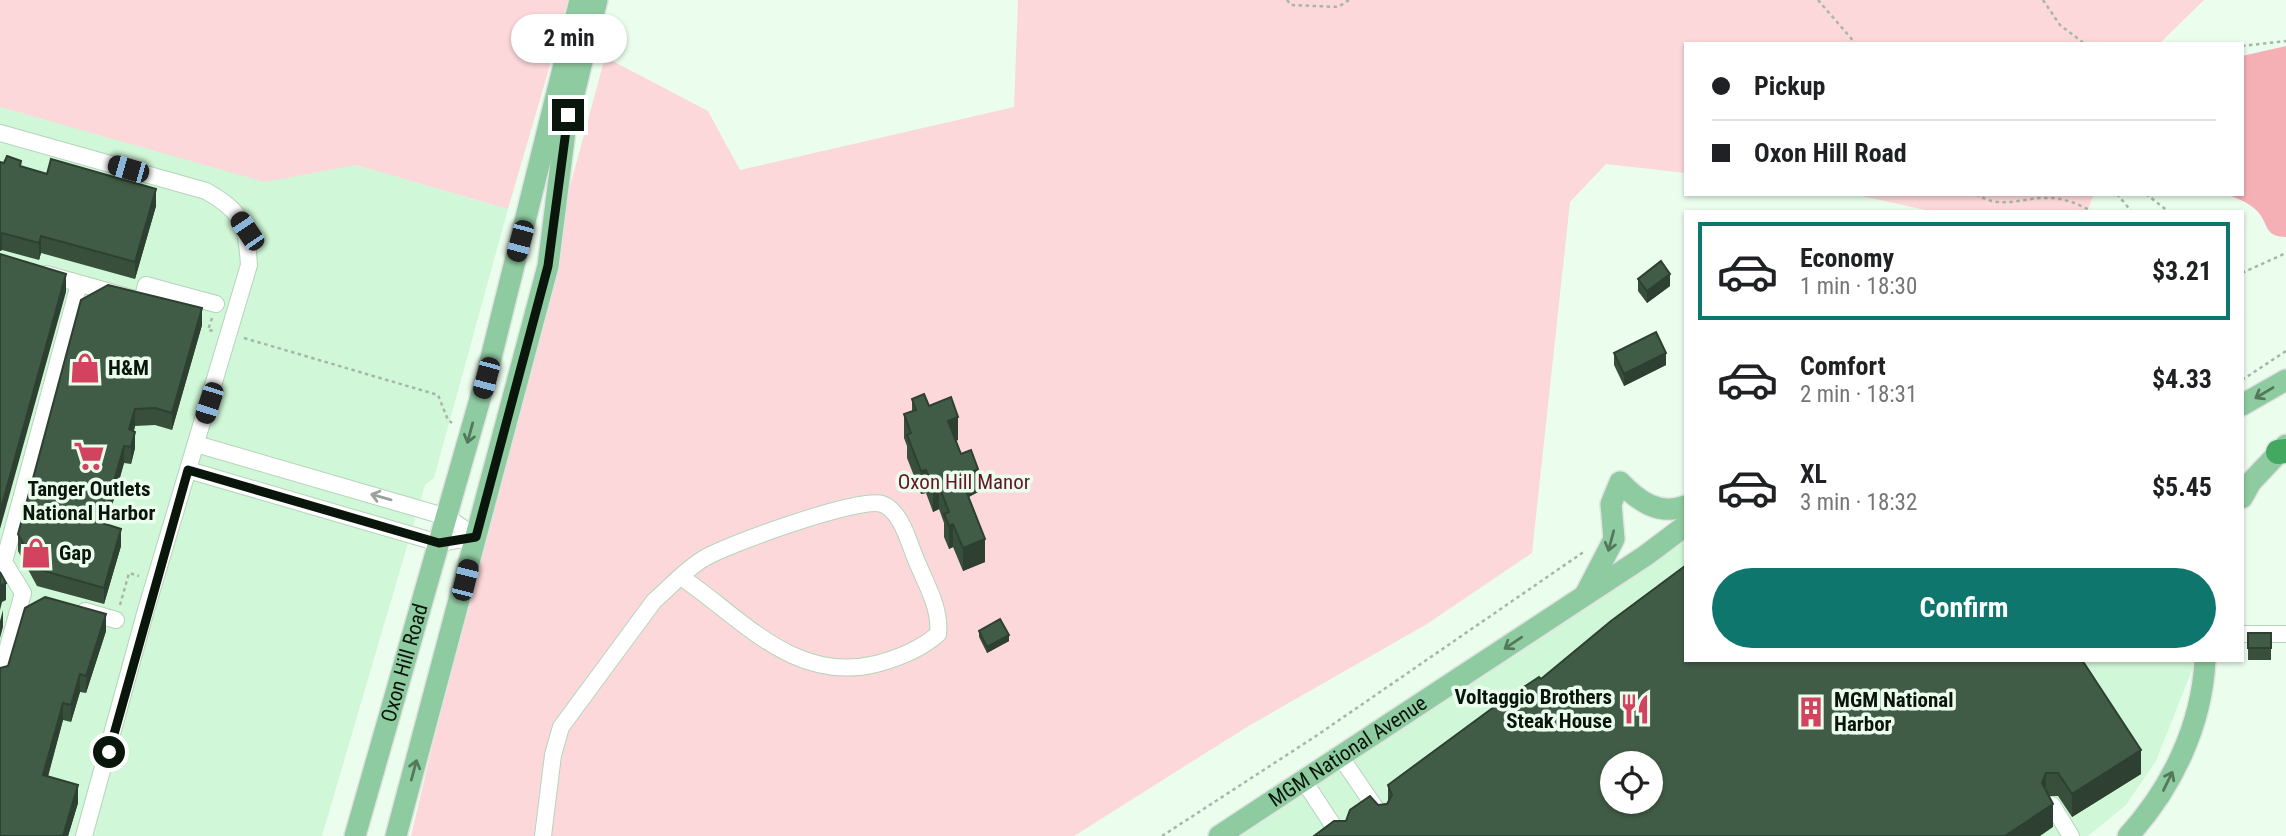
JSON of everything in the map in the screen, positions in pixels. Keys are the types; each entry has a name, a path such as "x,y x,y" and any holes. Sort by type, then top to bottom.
{"main road":[{"name":"Oxon Hill Road","path":"355,836 486,378 580,0"},
{"name":"Oxon Hill Road","path":"396,836 548,266 556,227 565,131 597,0"},
{"path":"2244,404 2286,380"},
{"path":"2244,496 2283,449"},
{"path":"1585,595 1614,539 1611,504 1620,482 1632,495 1655,508 1673,510 1684,506"},
{"name":"MGM National Avenue","path":"1219,836 1684,527"},
{"path":"2129,836 2163,793 2181,755 2204,683 2205,662"}],"street":[{"path":"0,132 206,191 229,204 247,231 249,265 84,836"},
{"path":"26,268 142,301 146,285 216,304"},
{"path":"0,676 30,595 2,562 79,284"},
{"path":"196,443 447,517 476,537"},
{"path":"188,470 439,543 476,537"},
{"path":"543,836 553,755 561,727 654,601 681,577 710,555 830,511 869,502 883,504 898,518 936,608 939,634 925,645 867,666 838,668 803,662 764,641 681,577"},
{"path":"63,605 116,620"},
{"path":"2244,634 2286,634"},
{"path":"1340,756 1382,818"},
{"path":"1304,781 1340,836"},
{"path":"2052,805 2071,836"}],"path":[{"path":"1287,0 1291,5 1338,7 1349,0"},
{"path":"1818,0 1854,42"},
{"path":"2043,0 2060,25 2082,42"},
{"path":"2244,46 2286,41"},
{"path":"1979,196 1985,200 2016,204 2045,198 2067,201 2088,210"},
{"path":"2119,196 2130,210"},
{"path":"2149,196 2166,210"},
{"path":"2244,272 2286,253"},
{"path":"216,304 208,330 230,334 438,395 448,420 452,423"},
{"path":"2244,379 2286,351"},
{"path":"1162,836 1316,736 1590,546"}],"shaded area":[{"path":"2286,46 2286,237 2270,232 2253,207 2231,196 2244,196 2244,56"},
{"path":"0,107 265,181 356,165 508,209 434,478 425,485 322,836 0,836"},
{"name":"MGM National Harbor","path":"1684,524 1684,662 2195,662 2156,761 2126,805 2088,836 1236,836"}],"green space":[{"path":"0,0 569,0 508,209 356,165 265,182 0,107"},
{"name":"Oxon Hill Manor","path":"1018,0 2204,0 2161,42 1684,42 1684,173 1606,164 1570,202 1532,553 1427,624 1247,727 1074,836 411,836 529,338 605,57 708,111 740,170 1014,107"},
{"path":"1862,196 2093,196 2088,210 1925,210"}],"building":[{"path":"7,156 21,161 20,166 47,174 51,159 156,189 135,262 41,236 39,243 0,234 0,162 4,163"},
{"name":"Tanger Outlets National Harbor","path":"0,254 66,274 0,512"},
{"path":"1661,261 1670,274 1647,291 1638,279"},
{"name":"Tanger Outlets National Harbor","path":"108,285 202,308 172,413 155,408 135,409 129,429 135,432 131,447 124,446 102,523 121,529 104,588 37,569 18,534 81,300"},
{"path":"1656,332 1666,353 1624,374 1614,353"},
{"path":"924,394 929,406 951,397 958,417 948,421 961,454 971,450 978,469 961,478 985,539 963,548 953,524 949,526 944,514 949,512 939,486 933,488 926,470 921,471 907,435 911,433 904,414 916,410 912,399"},
{"name":"MGM National Harbor","path":"1684,567 1684,662 2083,662 2141,750 2072,794 2058,773 2046,773 2042,783 2053,804 2005,836 1314,836 1334,821 1346,821 1350,810 1370,796 1378,805 1387,804 1392,795 1388,785 1539,677 1541,679 1611,621"},
{"path":"0,572 6,583 2,585 0,593"},
{"path":"45,597 106,614 86,676 80,674 71,705 63,703 43,775 78,785 63,836 0,836 0,668 8,666 25,608"},
{"path":"1000,619 1009,635 987,647 979,631"},
{"path":"2248,633 2271,633 2271,648 2248,648"}],"place":[{"name":"H&M","path":"85,368"},
{"name":"Tanger Outlets National Harbor","path":"89,456"},
{"name":"Gap","path":"36,553"},
{"name":"Voltaggio Brothers Steak House","path":"1635,709"},
{"name":"MGM National Harbor","path":"1811,712"}],"route":[{"path":"109,752 146,610 188,470 439,543 476,537 491,492 548,266 556,227 568,115"}]}
